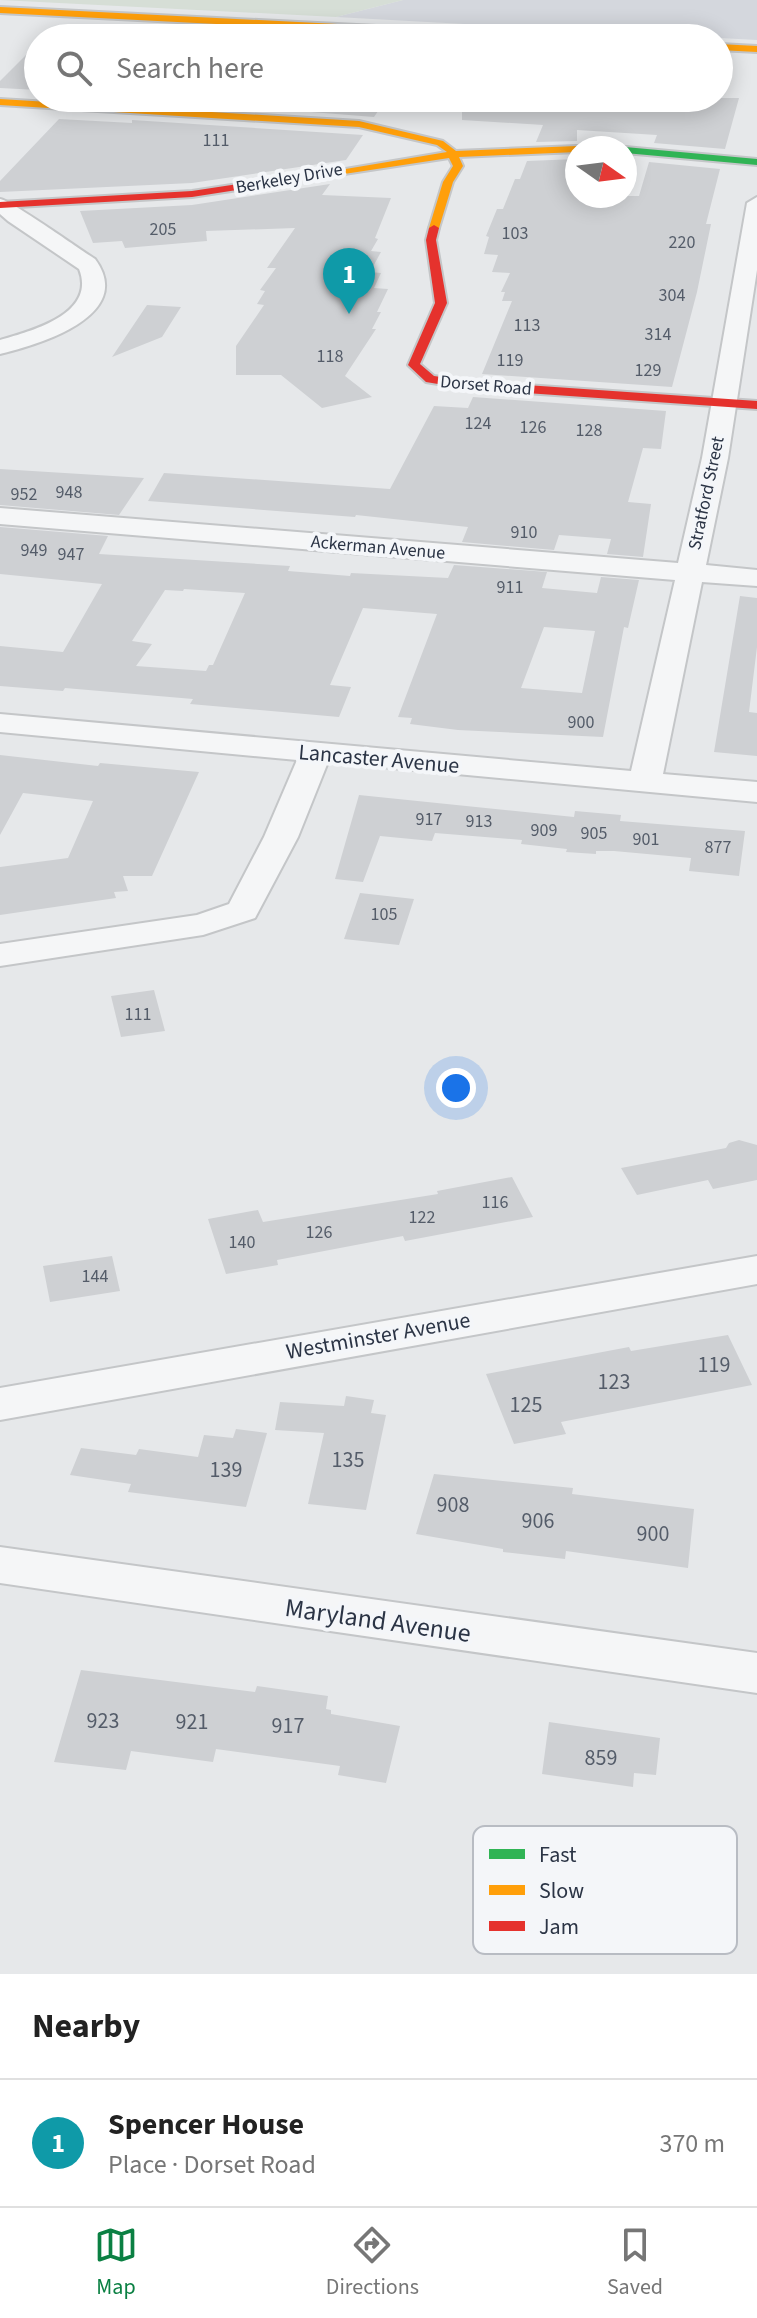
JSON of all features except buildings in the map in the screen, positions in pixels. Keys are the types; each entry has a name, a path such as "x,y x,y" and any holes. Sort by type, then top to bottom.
{"street":[{"path":"0,10 272,24"},
{"path":"733,48 757,49"},
{"path":"0,102 24,103"},
{"path":"186,112 317,119 380,128 440,143 456,160"},
{"name":"Berkeley Drive","path":"4,211 192,194 456,160 565,150"},
{"path":"637,151 757,162"},
{"path":"637,160 698,158"},
{"name":"Berkeley Drive","path":"456,160 565,160"},
{"name":"Dorset Road","path":"456,160 431,240 441,303 414,365 418,373 428,379 468,385 725,403"},
{"name":"Stratford Street","path":"645,781 751,271 757,203"},
{"path":"0,347 36,336 75,317 86,306 93,291 93,270 87,264 4,211"},
{"path":"725,403 757,405"},
{"name":"Ackerman Avenue","path":"0,516 757,578"},
{"name":"Lancaster Avenue","path":"0,723 757,792"},
{"path":"0,955 203,925 234,917 243,911 281,837 316,752"},
{"name":"Westminster Avenue","path":"0,1404 757,1270"},
{"name":"Maryland Avenue","path":"0,1565 757,1673"}],"shaded area":[{"path":"0,0 403,0 336,17"},
{"path":"403,0 757,0 757,40 733,39 733,24 464,24 336,17"}],"traffic: fast":[{"path":"637,151 757,162"}],"traffic: slow":[{"path":"0,10 277,24"},
{"path":"733,48 757,49"},
{"path":"0,102 24,103"},
{"path":"163,112 359,124 440,143 450,148 458,166 448,182 434,228"},
{"path":"285,180 454,154 565,149"}],"traffic: jam":[{"path":"0,205 192,194 285,180"},
{"path":"434,228 431,240 441,303 414,365 430,379 468,385 757,405"}],"place":[{"name":"Spencer House","path":"349,314"}]}
